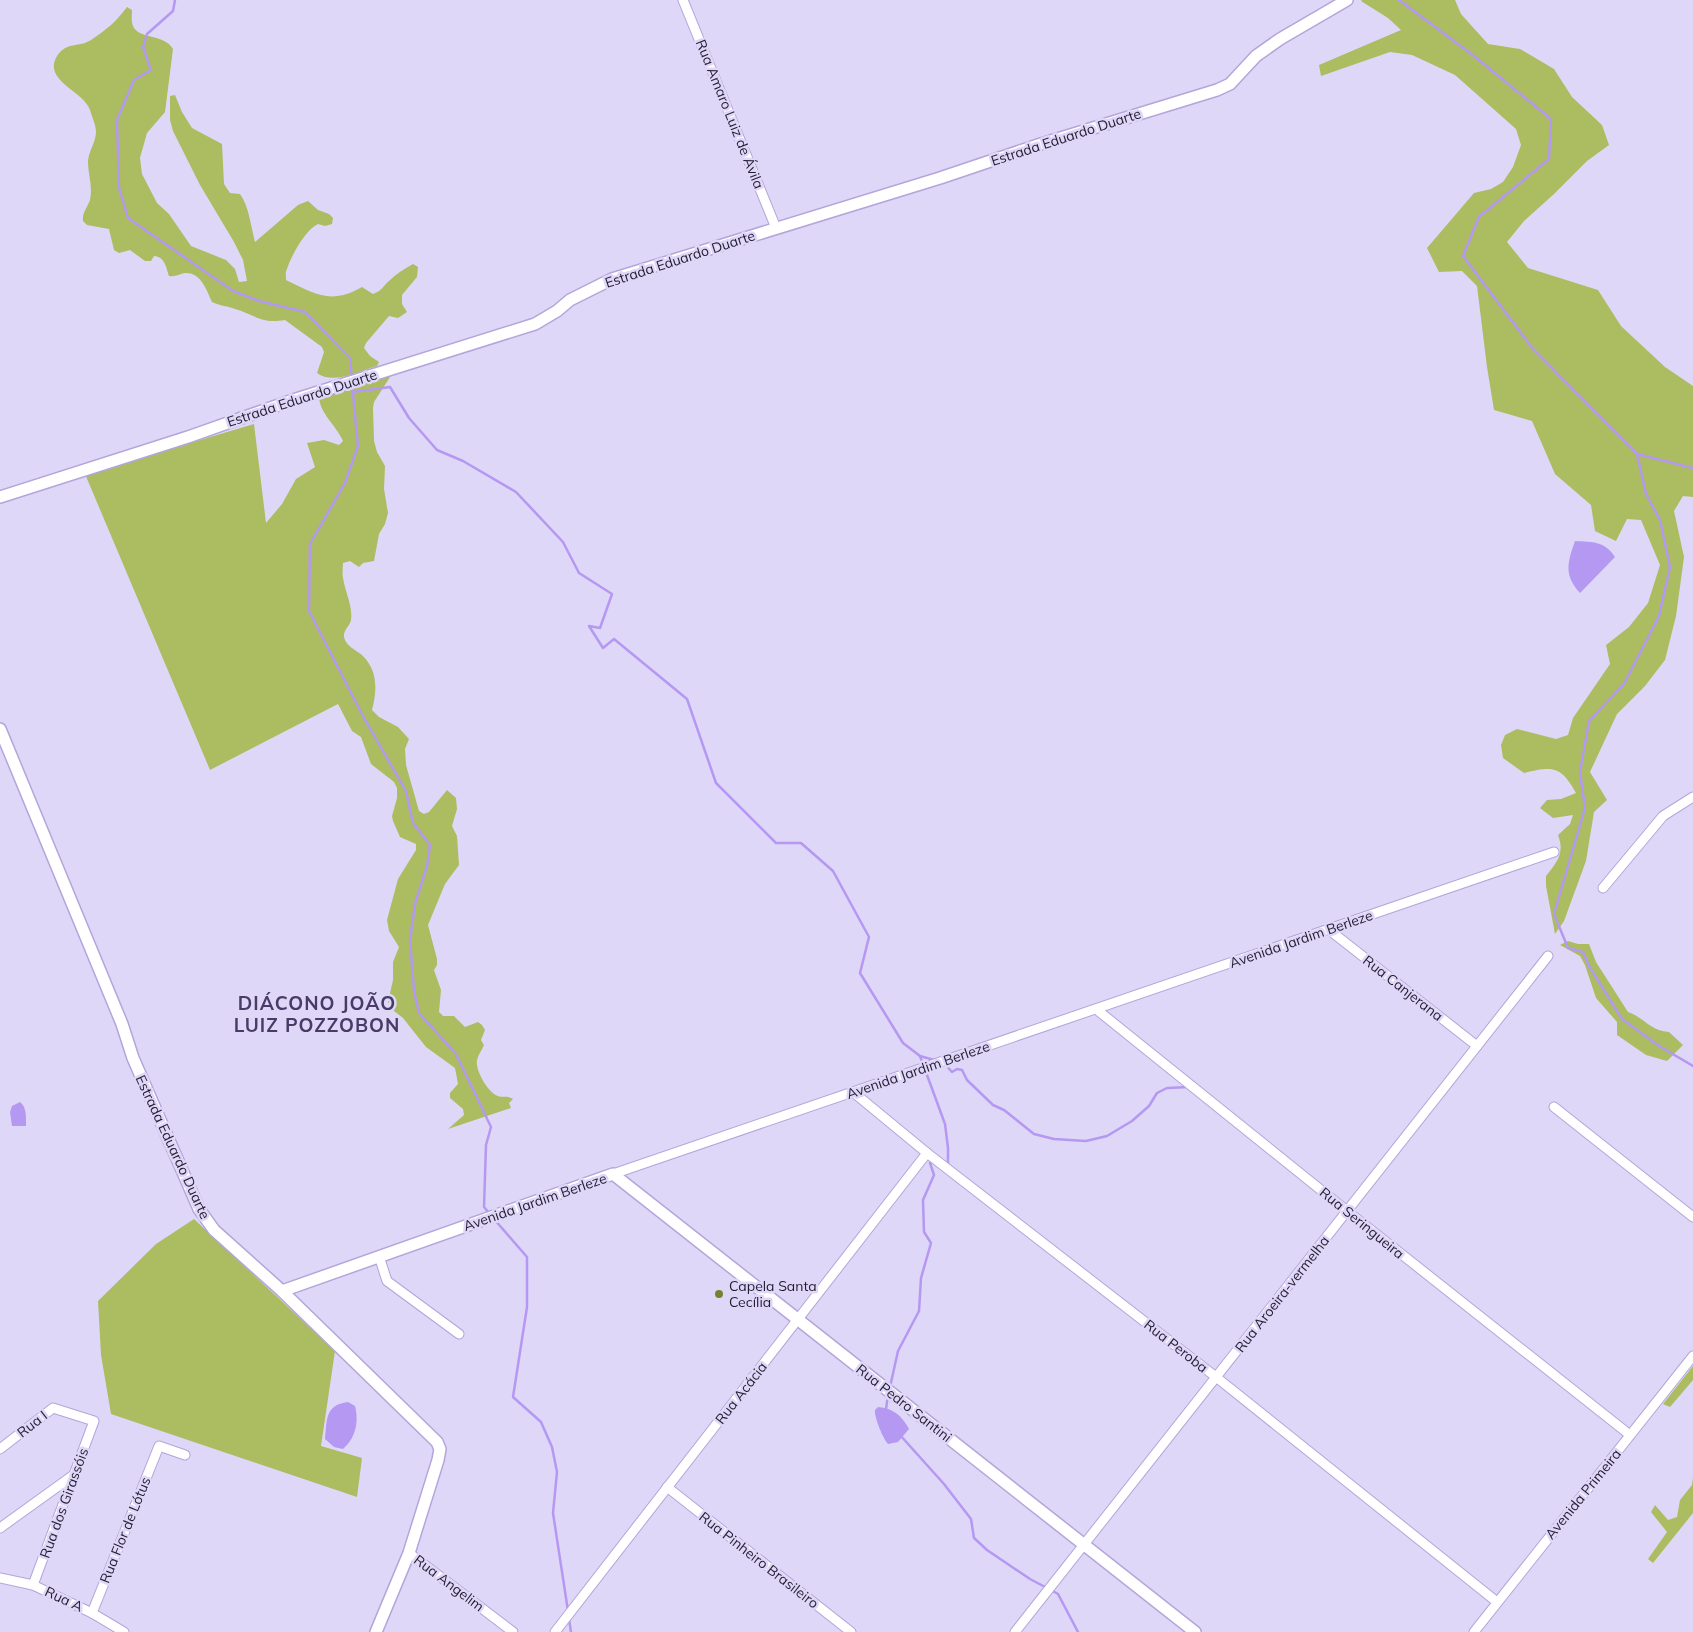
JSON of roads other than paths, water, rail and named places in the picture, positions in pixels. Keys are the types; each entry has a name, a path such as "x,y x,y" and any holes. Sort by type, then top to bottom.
{"street":[{"name":"Rua Amaro Luiz de Ávila","path":"683,0 776,228"},
{"name":"Estrada Eduardo Duarte","path":"0,497 188,437 293,400 535,324 557,311 570,300 612,278 940,178 1041,144 1217,90 1230,84 1256,56 1280,39 1347,0"},
{"name":"Estrada Eduardo Duarte","path":"0,729 122,1024 133,1058 199,1209 214,1230 282,1291 437,1442 440,1449 409,1553 376,1632"},
{"path":"1604,888 1663,816 1693,798"},
{"name":"Avenida Jardim Berleze","path":"282,1291 613,1174 1554,852"},
{"name":"Rua Canjerana","path":"1328,929 1477,1046"},
{"name":"Rua Aroeira-vermelha","path":"1015,1632 1548,956"},
{"name":"Rua Seringueira","path":"1096,1009 1630,1435"},
{"name":"Rua Peroba","path":"853,1092 927,1153 1216,1377 1497,1602"},
{"path":"1554,1107 1693,1217"},
{"name":"Rua Acácia","path":"555,1632 927,1153"},
{"name":"Rua Pedro Santini","path":"613,1174 1195,1632"},
{"path":"379,1256 387,1281 459,1334"},
{"name":"Avenida Primeira","path":"1474,1632 1693,1356"},
{"name":"Rua I","path":"0,1449 53,1408 94,1421"},
{"name":"Rua dos Girassóis","path":"33,1585 94,1421"},
{"name":"Rua Flor de Lótus","path":"92,1613 159,1446 185,1455"},
{"path":"0,1528 75,1474"},
{"name":"Rua Pinheiro Brasileiro","path":"667,1487 851,1632"},
{"name":"Rua Angelim","path":"409,1553 513,1632"},
{"name":"Rua A","path":"0,1578 33,1585 92,1613 124,1632"}],"waterway":[{"path":"175,0 173,11 147,34 143,47 151,70 134,80 117,120 119,188 128,218 233,291 259,301 305,312 350,358 352,379"},
{"path":"1399,0 1474,56 1551,119 1549,159 1479,217 1463,256 1533,349 1637,454 1693,468"},
{"path":"352,384 358,446 345,483 310,544 309,611 364,718 406,791 413,823 430,845 427,866 415,904 410,940 414,991 419,1013 456,1054 491,1127 486,1145 484,1207 489,1213"},
{"path":"353,392 390,387 409,418 437,450 463,461 516,492 563,542 579,573 612,594 600,628 589,626 603,648 614,639 687,699 716,783 776,843 801,843 833,871 869,937 860,973 903,1043 920,1056 934,1060"},
{"path":"1637,454 1646,494 1660,520 1670,567 1659,616 1624,684 1589,721 1580,772 1585,808 1554,914 1568,948 1583,952 1589,966 1622,1019 1659,1046 1693,1066"},
{"path":"920,1056 945,1124 948,1165"},
{"path":"944,1063 952,1072 957,1069 962,1070 967,1080 993,1105 1004,1110 1034,1134 1054,1139 1086,1141 1107,1136 1132,1121 1149,1106 1157,1093 1167,1088 1189,1087"},
{"path":"890,1387 898,1351 919,1311 921,1278 931,1243 924,1232 923,1200 934,1175 930,1163 933,1162"},
{"path":"494,1219 527,1257 527,1307 513,1397 541,1422 552,1447 557,1472 553,1513 568,1611"},
{"path":"886,1409 888,1395"},
{"path":"900,1435 944,1484 971,1519 974,1538 987,1550 1047,1588"},
{"path":"1051,1590 1058,1594 1078,1632"},
{"path":"569,1619 571,1632"}],"place":[{"name":"Capela Santa Cecília","path":"719,1294"}],"district":[{"name":"DIÁCONO JOÃO LUIZ POZZOBON","path":"317,1014"}]}
